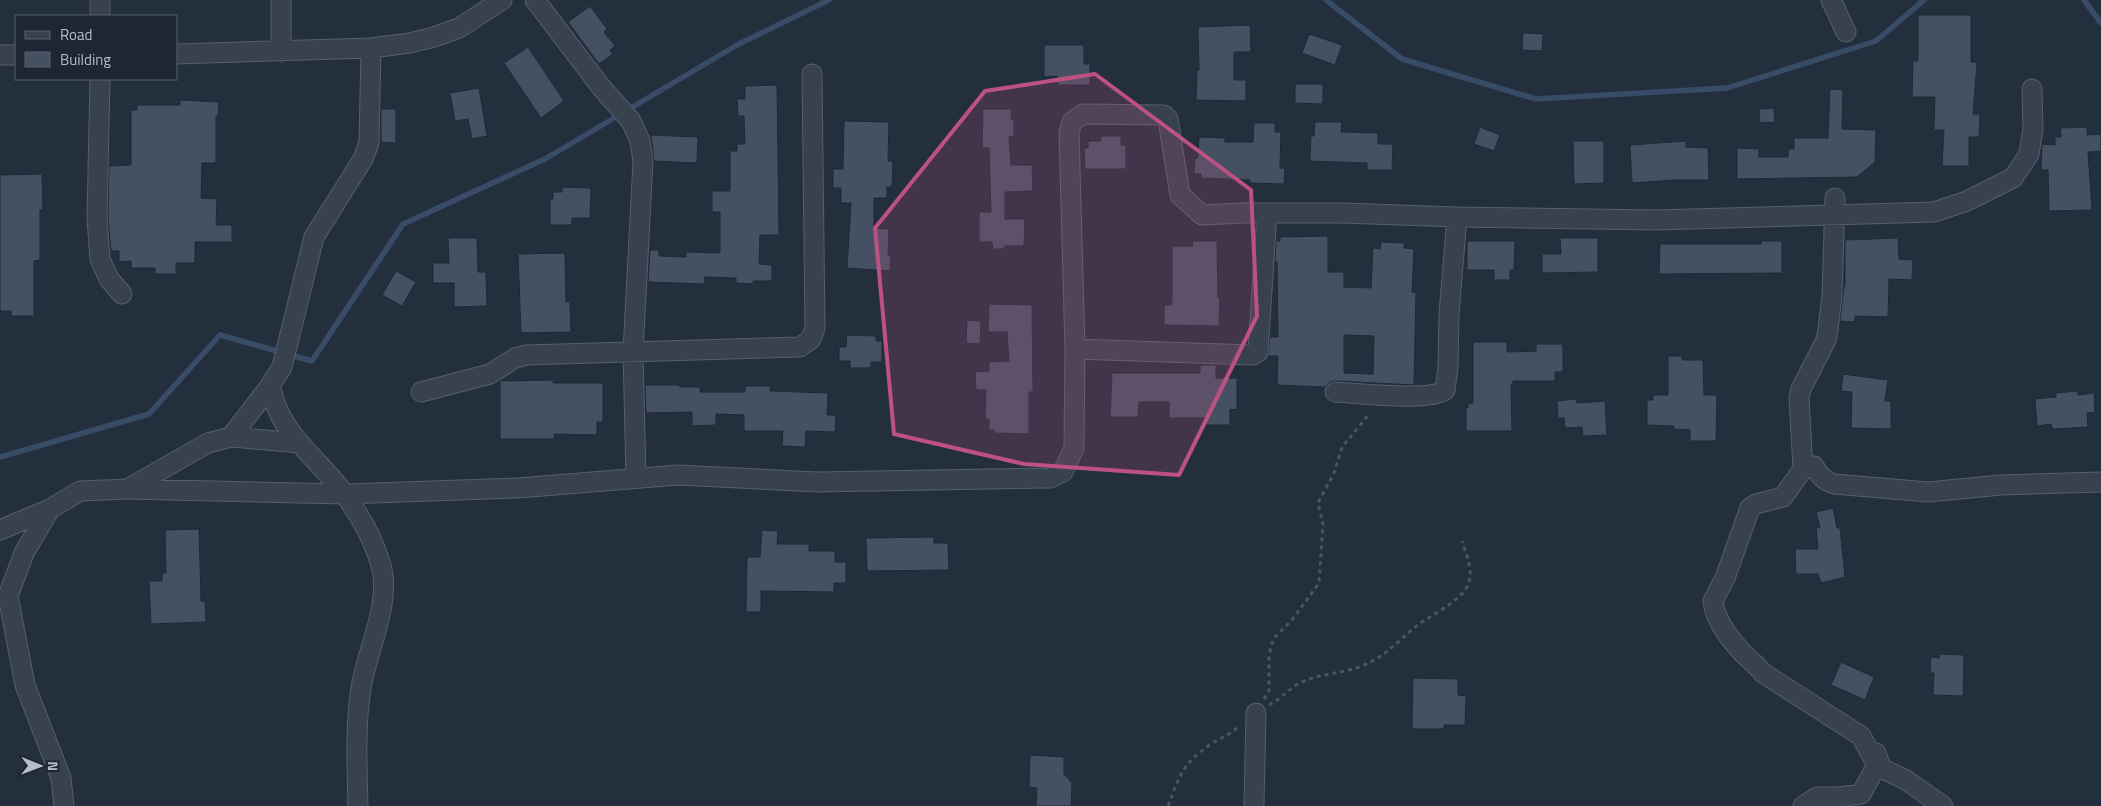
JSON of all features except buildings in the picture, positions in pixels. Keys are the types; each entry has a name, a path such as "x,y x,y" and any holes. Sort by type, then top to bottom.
{"street":[{"path":"100,0 100,15"},
{"path":"281,0 282,52"},
{"path":"178,54 371,48 410,43 459,28 502,0"},
{"path":"535,0 601,87 631,121 640,141 643,162 633,352 636,478"},
{"path":"1831,0 1846,32"},
{"path":"230,437 270,386 282,367 314,237 363,159 369,143 371,48"},
{"path":"0,55 15,55"},
{"path":"421,392 490,374 515,358 526,355 800,347 811,339 815,328 812,74"},
{"path":"100,80 97,218 100,260 109,280 122,294"},
{"path":"0,530 50,509 80,491 128,489 345,494 518,488 678,475 817,482 1050,478 1063,472 1074,448 1075,350 1069,133 1072,122 1083,114 1164,115 1168,119 1180,195 1202,215 1342,212 1457,217 1656,220 1834,207 1934,212 1967,201 2013,178 2029,154 2033,129 2032,89"},
{"path":"1803,806 1818,797 1861,794 1877,765 1861,736 1763,673 1755,662 1742,652 1716,616 1713,601 1725,578 1750,508 1756,504 1783,497 1803,469 1799,398 1801,390 1826,340 1828,330 1832,295 1834,207"},
{"path":"1075,350 1253,355 1258,352 1266,213"},
{"path":"1335,392 1394,396 1442,392 1446,386 1449,314 1457,217"},
{"path":"270,386 277,409 300,443 345,494 373,543 381,564 383,582 380,612 364,668 360,690 356,755 358,806"},
{"path":"128,489 208,443 230,437 300,443"},
{"path":"1803,469 1814,466 1826,481 1834,484 1928,492 2002,485 2101,482"},
{"path":"50,509 24,553 8,596 24,685 62,778 64,806"},
{"path":"1742,652 1758,654 1870,742 1880,768 1906,780 1943,806"},
{"path":"1254,806 1256,713"}],"path":[{"path":"1256,713 1269,691 1269,657 1275,637 1292,620 1319,584 1323,524 1318,503 1334,473 1342,447 1362,420 1394,396"},
{"path":"1168,806 1176,781 1189,762 1200,752 1236,730 1256,713 1275,703 1286,690 1303,681 1359,667 1388,652 1414,628 1463,592 1469,583 1468,560 1462,541"}],"highlighted area":[{"path":"1095,74 1251,190 1257,316 1179,475 1024,464 894,434 875,228 985,91"}],"waterway":[{"path":"0,457 149,414 220,335 312,361 403,224 545,159 737,45 829,0"},
{"path":"1326,0 1402,59 1536,99 1727,88 1876,41 1924,0"},
{"path":"2084,0 2101,23"}]}
